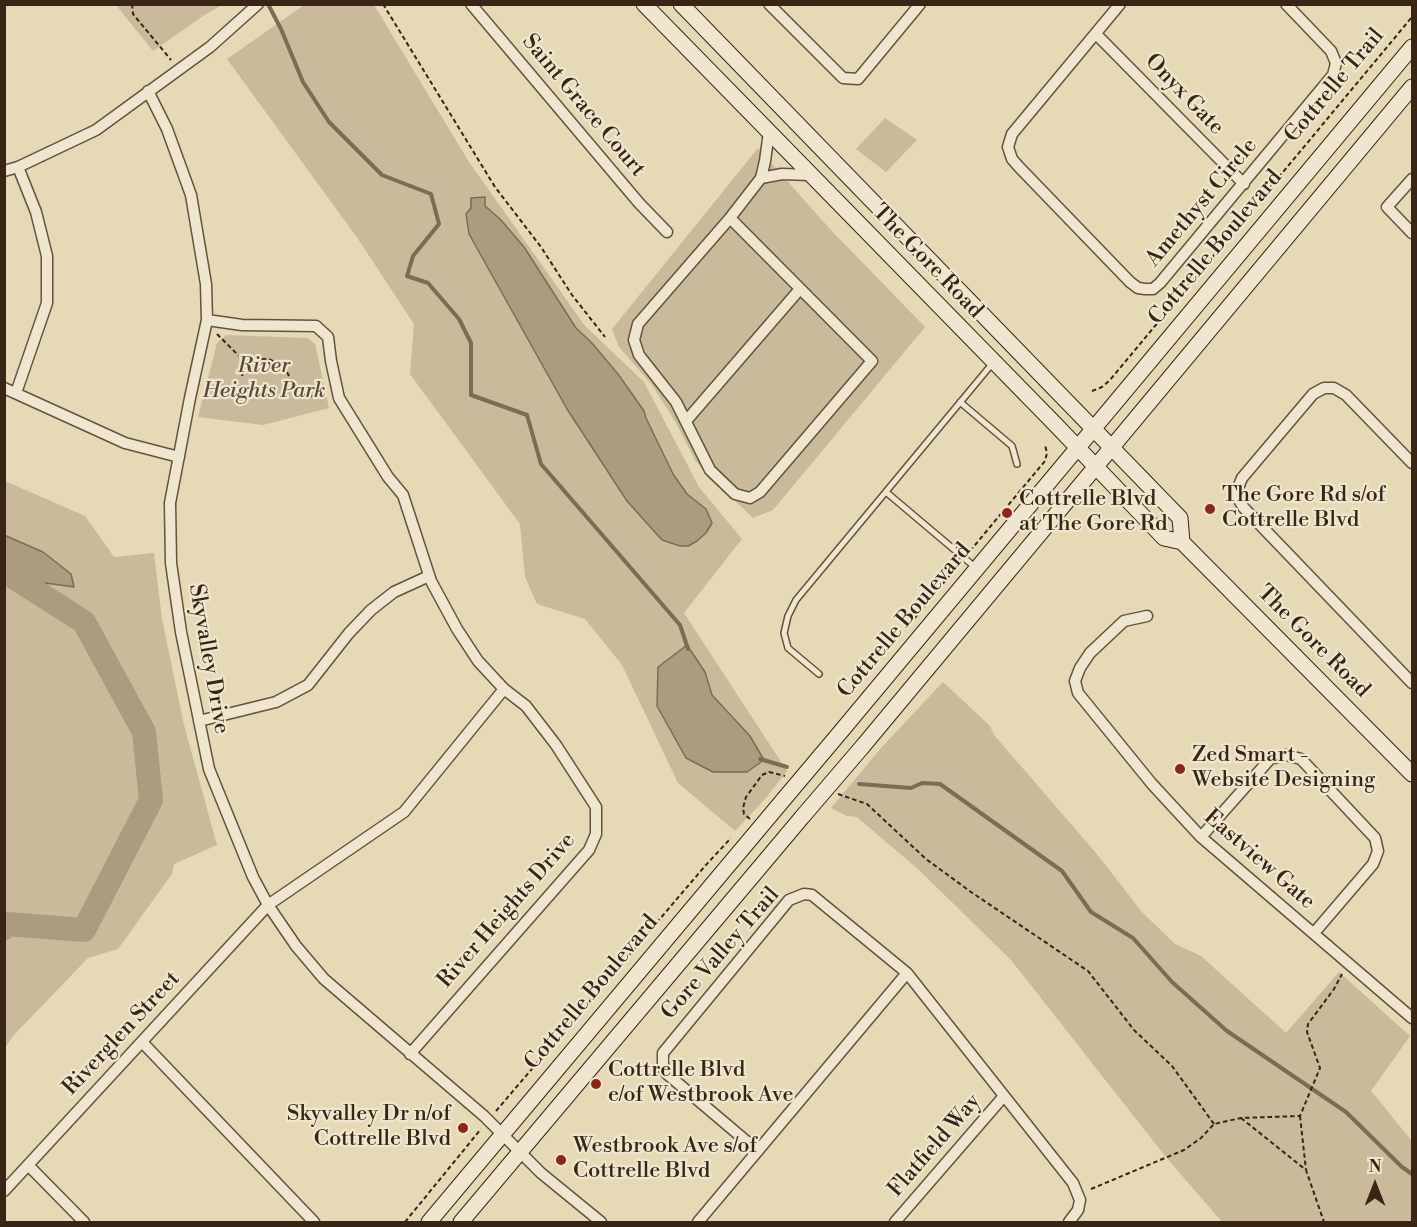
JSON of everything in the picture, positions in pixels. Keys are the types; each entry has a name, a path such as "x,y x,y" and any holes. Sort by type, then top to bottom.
{"main road":[{"name":"The Gore Road","path":"644,4 1164,538 1182,542 1413,774"},
{"name":"The Gore Road","path":"681,4 1180,518 1182,542"},
{"name":"Cottrelle Boulevard","path":"429,1222 1413,47"},
{"path":"461,1222 863,746 1413,87"},
{"path":"808,173 825,153"}],"street":[{"path":"4,171 18,168 96,130 210,47 258,4"},
{"name":"Saint Grace Court","path":"471,4 639,203 667,232"},
{"path":"769,4 843,78 858,78 920,4"},
{"name":"Amethyst Circle","path":"1120,4 1012,134 1008,147 1012,159 1019,168 1130,282 1138,288 1145,289 1157,287 1333,75 1336,63 1330,51 1286,4"},
{"name":"Onyx Gate","path":"1096,34 1244,184"},
{"name":"Skyvalley Drive","path":"148,92 167,129 191,195 206,284 207,320 170,503 171,563 181,632 209,769 253,877 296,946 324,980 484,1116 541,1173 601,1222"},
{"path":"730,218 872,361 760,492 750,498 735,494 710,470 676,402 639,355 634,340 638,324 730,218 761,178 769,132"},
{"path":"16,393 47,303 47,256 36,212 18,168"},
{"path":"761,178 808,173"},
{"path":"1413,179 1387,207 1413,233"},
{"path":"686,421 800,289"},
{"name":"River Heights Drive","path":"207,320 242,325 316,326 328,337 339,398 388,477 403,495 429,576 467,645 478,661 504,689 526,706 556,745 596,807 597,834 589,850 410,1054"},
{"path":"4,388 125,443 178,457"},
{"path":"1413,463 1346,395 1334,388 1324,388 1313,394 1242,478 1238,488 1238,498 1243,507 1413,683"},
{"path":"199,721 276,702 308,685 349,633 371,610 394,592 429,576"},
{"name":"Eastview Gate","path":"1147,616 1124,621 1090,653 1075,681 1078,693 1152,784 1201,837 1413,1018"},
{"name":"Riverglen Street","path":"4,1191 268,904 404,812 504,689"},
{"path":"1201,837 1270,759 1286,755 1301,759 1375,838 1378,851 1373,864 1314,933"},
{"name":"Gore Valley Trail","path":"758,1151 666,1074 663,1068 663,1053 789,900 804,894 812,895 907,973 1004,1096 1077,1190 1080,1200 1078,1210 1069,1222"},
{"path":"698,1222 907,973"},
{"path":"142,1042 314,1222"},
{"name":"Flatfield Way","path":"895,1222 1004,1096"},
{"path":"28,1165 84,1222"}],"lane":[{"path":"819,674 788,648 784,633 788,616 796,600 993,363"},
{"path":"960,402 1012,446 1017,464"},
{"path":"886,492 978,569"}],"path":[{"path":"132,4 133,14 179,69"},
{"path":"383,4 495,187 605,337"},
{"name":"Cottrelle Trail","path":"1092,392 1110,380 1413,17"},
{"path":"207,320 217,334 247,364"},
{"path":"242,376 247,364 262,358 279,364 287,372 297,392 302,395 314,396 338,392"},
{"path":"904,632 1045,461 1047,453 1045,445"},
{"path":"750,819 744,814 743,808 746,797 762,775 769,772 791,778"},
{"path":"833,792 867,804 926,859 1088,971 1134,1030 1172,1066 1214,1124"},
{"path":"502,1103 735,834"},
{"path":"1324,1222 1306,1170 1300,1116 1320,1068 1307,1032 1308,1023 1334,989 1343,973"},
{"path":"1091,1189 1184,1150 1201,1138 1214,1124 1241,1118 1300,1116"},
{"path":"1241,1118 1306,1170"},
{"path":"405,1222 473,1138"}],"green space":[{"path":"116,4 222,5 153,51"},
{"path":"304,5 374,5 469,162 585,326 644,382 699,487 742,539 684,613 787,771 766,798 735,831 678,783 622,665 585,619 537,604 525,577 520,524 410,374 414,324 358,239 227,59"},
{"path":"885,118 917,140 886,172 856,149"},
{"path":"758,148 829,228 925,327 773,510 753,518 695,460 676,423 652,385 619,347 612,329"},
{"name":"River Heights Park","path":"226,335 308,338 315,344 329,408 263,425 198,417 217,343"},
{"path":"5,481 85,516 114,557 154,553 162,619 184,725 217,845 174,864 172,874 118,949 88,958 13,1036 5,1048"},
{"path":"943,682 990,726 994,735 1096,853 1142,912 1175,944 1201,956 1286,1033 1339,972 1410,1036 1371,1091 1412,1141 1412,1222 1222,1222 1165,1156 1011,960 920,871 857,817 847,816 831,808 881,748"}],"shaded area":[{"path":"485,197 485,206 500,219 524,247 576,328 618,374 644,411 673,474 687,494 706,509 712,523 697,541 688,546 680,546 662,540 627,501 567,409 469,234 466,214 471,208 471,198"},
{"path":"4,535 43,552 71,574 74,587 38,582 5,566"},
{"path":"687,645 705,672 712,695 750,736 764,760 747,772 713,772 686,758 657,706 658,667"}],"waterway":[{"path":"268,4 303,82 329,122 382,175 431,194 439,224 413,256 407,276 428,283 459,319 471,343 471,395 527,415 541,464 680,625 688,649"},
{"path":"4,571 84,622 144,732 151,800 84,930 7,924 4,928"},
{"path":"760,759 787,767"},
{"path":"859,784 911,788 922,783 940,784 1062,871 1091,912 1133,938 1172,982 1227,1031 1346,1112 1412,1174"}],"place":[{"name":"The Gore Rd s/of Cottrelle Blvd","path":"1210,509"},
{"name":"Cottrelle Blvd at The Gore Rd","path":"1007,513"},
{"name":"Zed Smart - Website Designing","path":"1180,769"},
{"name":"Cottrelle Blvd e/of Westbrook Ave","path":"596,1084"},
{"name":"Skyvalley Dr n/of Cottrelle Blvd","path":"463,1128"},
{"name":"Westbrook Ave s/of Cottrelle Blvd","path":"561,1160"}]}
